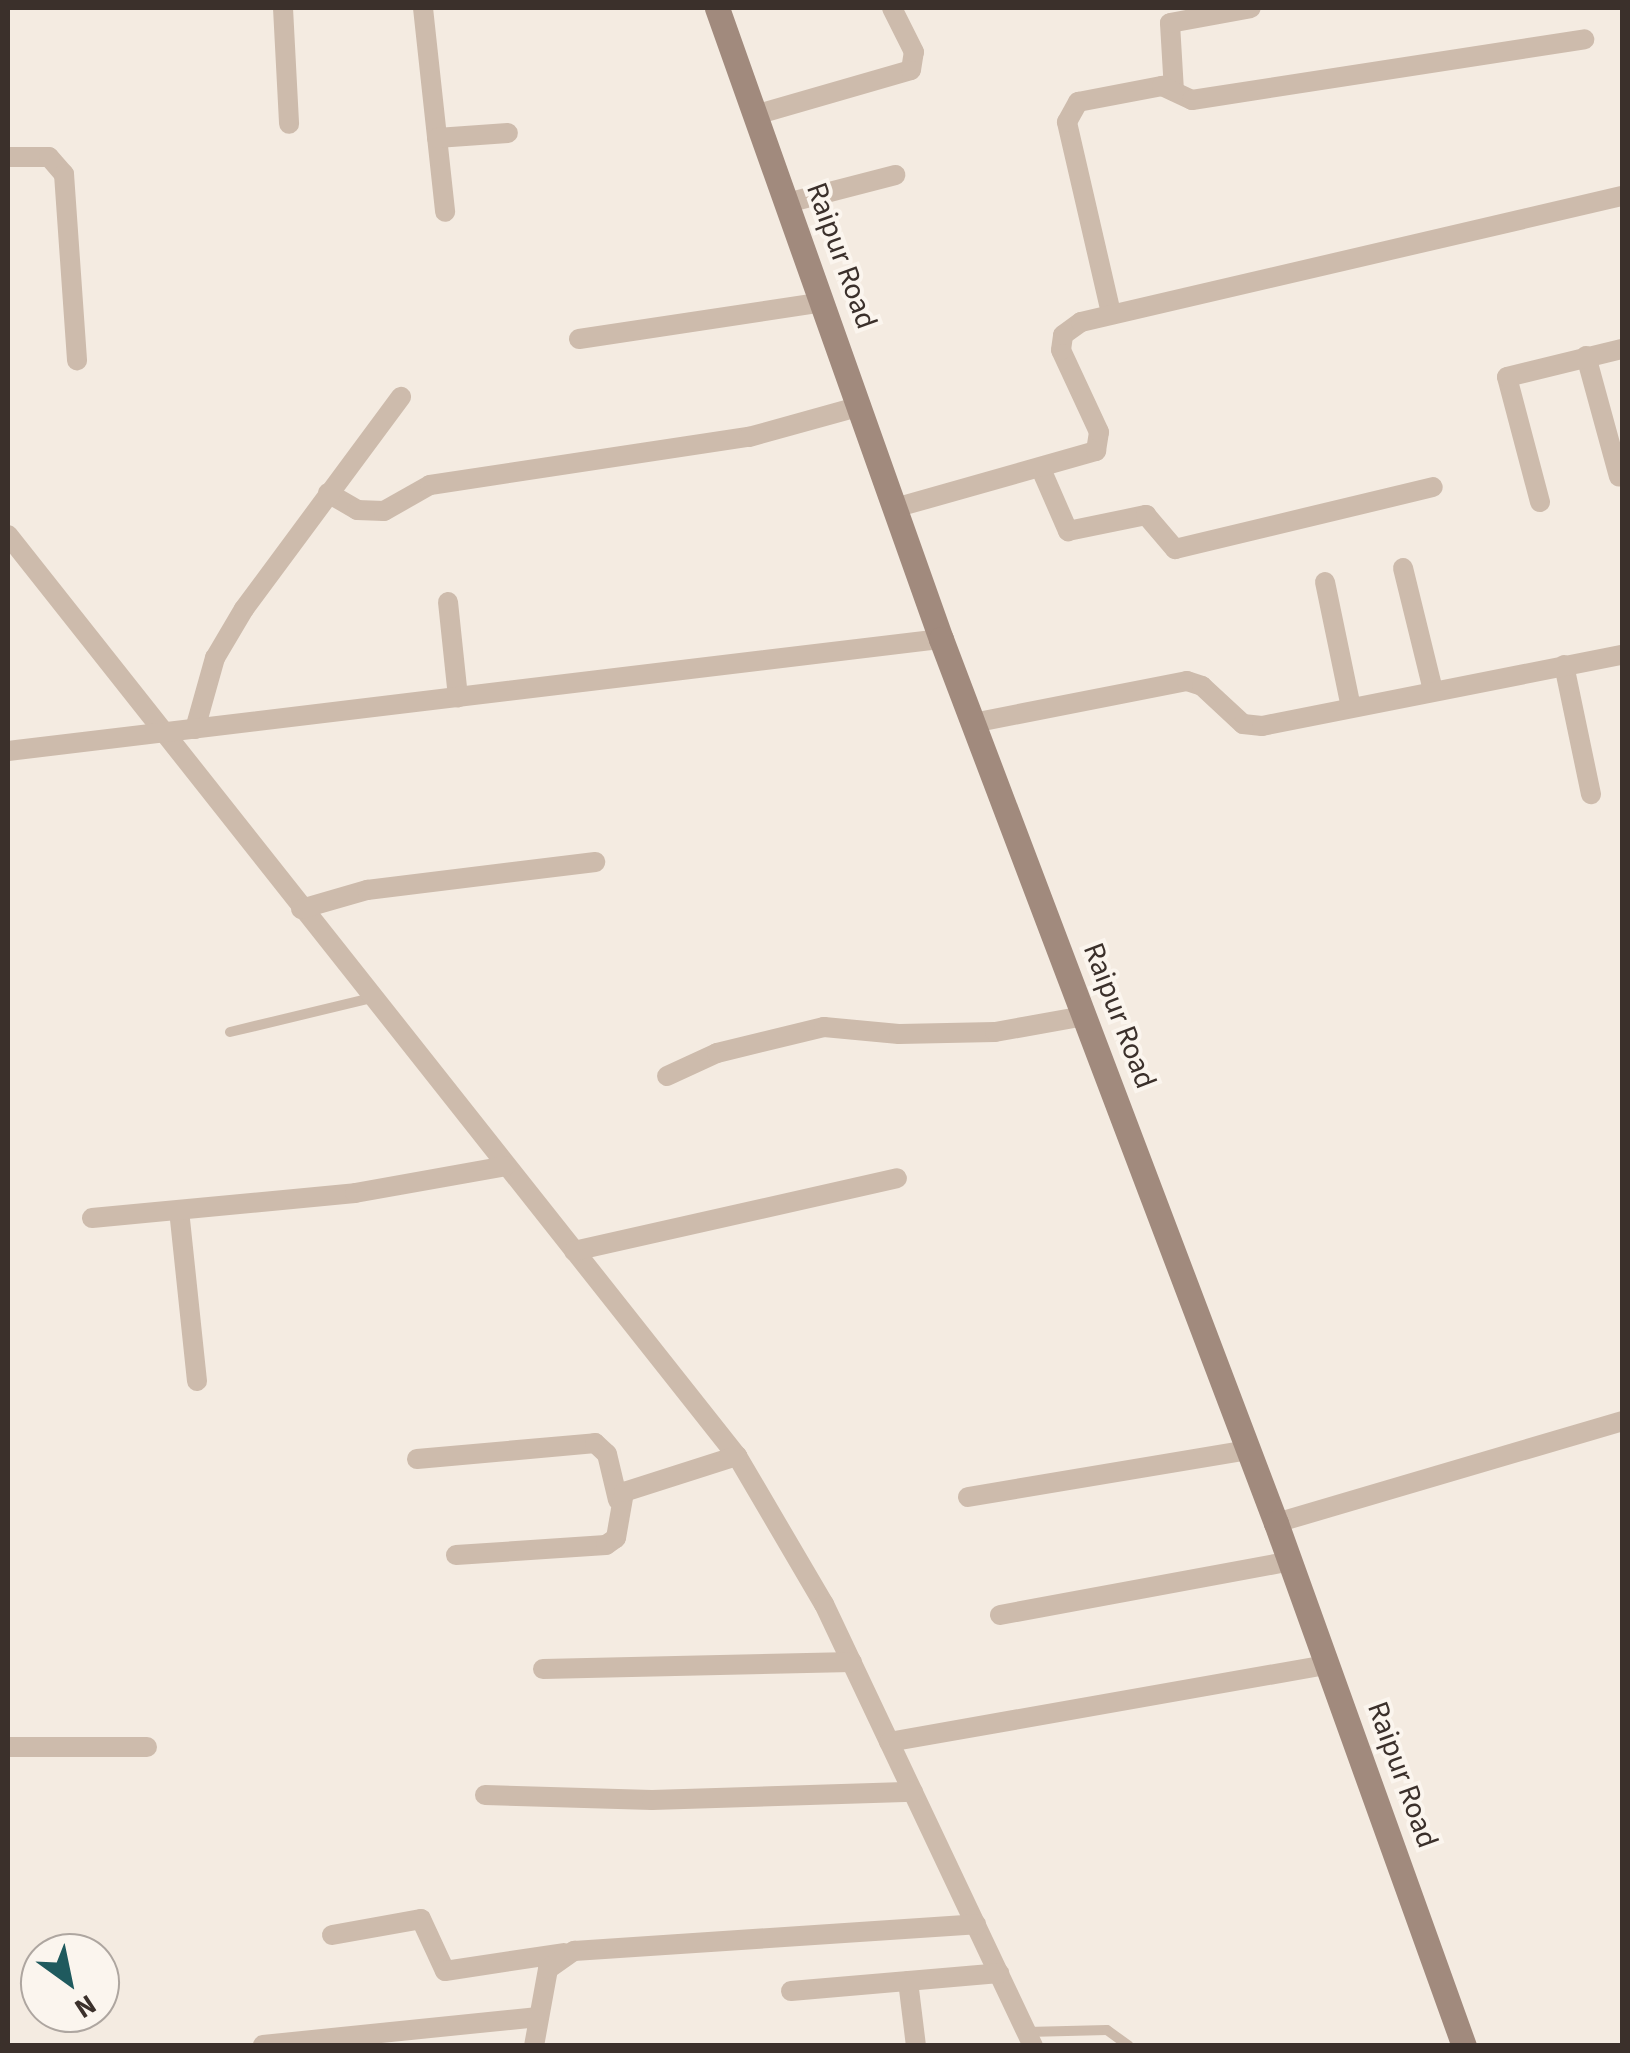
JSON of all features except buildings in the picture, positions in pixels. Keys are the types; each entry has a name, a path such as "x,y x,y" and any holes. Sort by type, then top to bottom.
{"main road":[{"name":"Raipur Road","path":"717,8 942,638 1276,1523 1464,2046"}],"street":[{"path":"283,8 289,124"},
{"path":"422,8 445,212"},
{"path":"755,115 911,70 914,52 892,8"},
{"path":"1174,91 1170,23 1251,8"},
{"path":"1111,313 1067,115 1078,102 1106,93 1162,86 1192,100 1584,39"},
{"path":"437,138 508,133"},
{"path":"8,157 48,158 64,174 77,361"},
{"path":"787,203 895,175"},
{"path":"898,507 1083,459 1099,445 1061,342 1081,322 1622,196"},
{"path":"578,339 823,302"},
{"path":"1540,502 1507,377 1622,349"},
{"path":"1586,356 1619,477"},
{"path":"195,729 224,640 328,492 401,397"},
{"path":"328,492 357,510 384,511 430,485 749,437 861,406"},
{"path":"1041,469 1068,532 1146,515 1180,549 1434,487"},
{"path":"8,535 737,1456 852,1662 1030,2039"},
{"path":"1403,568 1433,690"},
{"path":"1325,582 1351,707"},
{"path":"448,602 458,697"},
{"path":"8,751 942,638"},
{"path":"974,723 1178,681 1202,686 1233,718 1251,726 1622,654"},
{"path":"1564,664 1592,794"},
{"path":"302,909 367,890 595,862"},
{"path":"668,1076 716,1053 824,1027 899,1034 995,1032 1084,1016"},
{"path":"92,1218 355,1193 506,1166"},
{"path":"574,1252 897,1178"},
{"path":"179,1210 197,1381"},
{"path":"1276,1523 1622,1421"},
{"path":"417,1459 595,1442 606,1454 618,1500 616,1538 606,1545 456,1555"},
{"path":"968,1497 1248,1450"},
{"path":"618,1500 632,1488 737,1456"},
{"path":"1000,1615 1290,1561"},
{"path":"543,1670 852,1662"},
{"path":"890,1742 1328,1666"},
{"path":"8,1747 146,1746"},
{"path":"485,1795 652,1800 913,1792"},
{"path":"332,1935 422,1919 446,1971 566,1953 976,1924"},
{"path":"534,2046 548,1969 566,1953"},
{"path":"791,1991 999,1973"},
{"path":"908,1981 916,2046"},
{"path":"263,2045 540,2017"}],"lane":[{"path":"230,1032 372,998"},
{"path":"1030,2039 1107,2030 1128,2046"}]}
